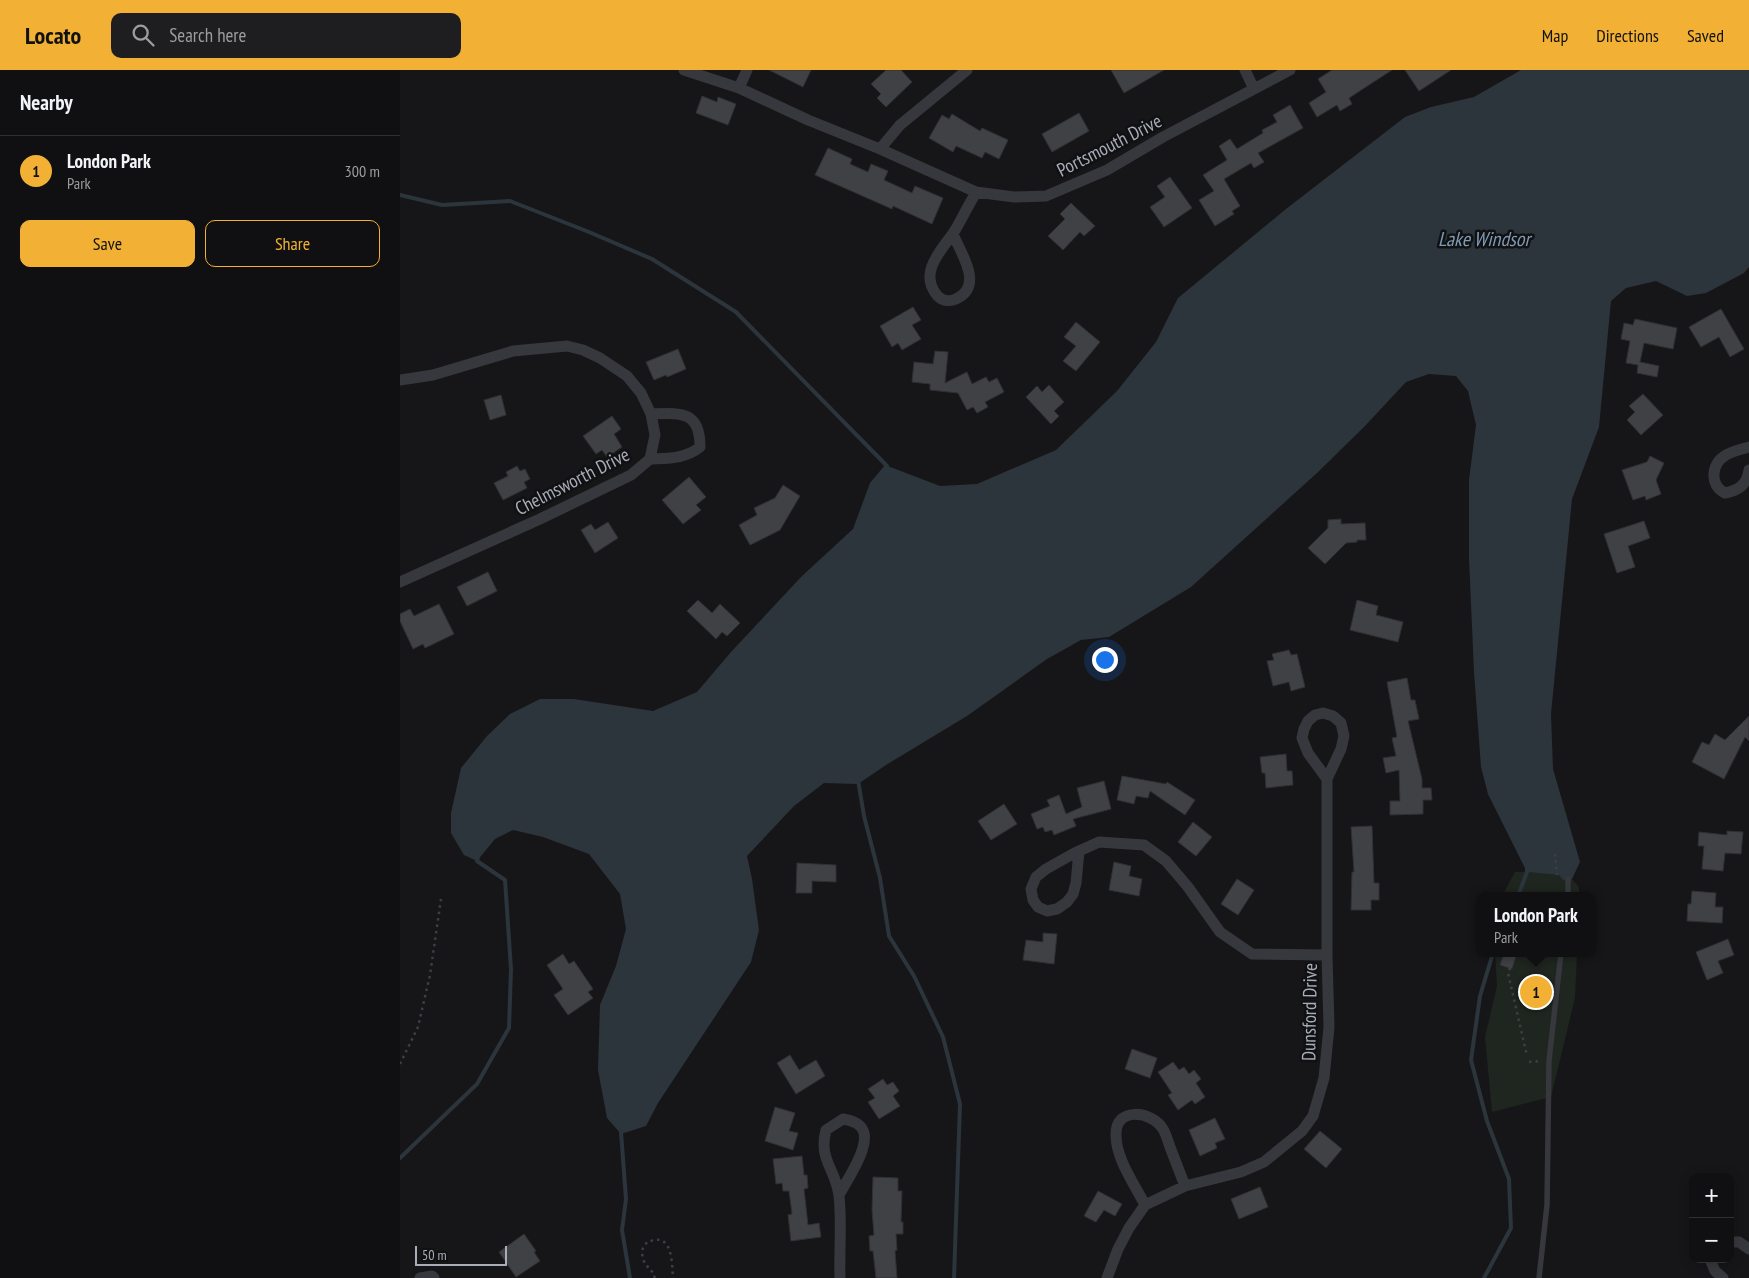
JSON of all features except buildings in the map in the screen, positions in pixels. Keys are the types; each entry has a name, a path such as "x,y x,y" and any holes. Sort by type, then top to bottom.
{"street":[{"name":"Portsmouth Drive","path":"684,70 739,88 808,120 880,149 976,192 1014,197 1046,196 1107,170 1163,137 1290,70"},
{"path":"739,88 747,70"},
{"path":"880,149 900,125 967,70"},
{"path":"1245,70 1254,89"},
{"path":"953,234 969,270 970,280 959,298 950,301 940,298 934,291 930,281 931,268 937,254 953,234 976,192"},
{"name":"Chelmsworth Drive","path":"400,380 433,375 465,367 513,351 567,346 583,350 600,358 627,376 641,393 650,414 654,435 650,459 625,478 400,582"},
{"path":"650,414 682,413 691,418 700,436 700,447 683,457 650,459"},
{"path":"1749,447 1726,455 1720,460 1714,469 1715,484 1725,493 1740,488 1745,484 1749,470"},
{"name":"Dunsford Drive","path":"1107,1278 1118,1249 1129,1228 1145,1205 1185,1186 1241,1172 1264,1162 1302,1131 1314,1116 1324,1078 1329,1027 1327,779 1341,749 1344,736 1341,723 1333,716 1324,713 1315,715 1308,722 1302,738 1308,753 1327,779"},
{"path":"1079,852 1073,894 1067,902 1057,909 1047,911 1038,907 1033,900 1030,889 1036,877 1046,869 1079,852 1099,842 1144,846 1166,861 1188,886 1220,932 1252,954 1327,955"},
{"path":"1145,1205 1119,1153 1115,1133 1119,1123 1125,1116 1136,1114 1156,1120 1163,1129 1185,1186"},
{"path":"839,1195 864,1146 864,1133 860,1125 843,1119 826,1130 822,1143 825,1159 831,1170 839,1195 840,1278"},
{"path":"1734,1242 1738,1242 1749,1249"},
{"path":"1712,1263 1715,1271 1723,1278"},
{"path":"420,1278 432,1276 434,1278"}],"lane":[{"path":"1568,880 1568,892"},
{"path":"1539,1278 1546,1205 1549,1061 1560,957"}],"path":[{"path":"1555,854 1557,874"},
{"path":"400,1064 418,1027 430,975 441,899"},
{"path":"1510,968 1508,973 1527,1056"},
{"path":"654,1278 653,1272 644,1263 642,1250 647,1242 659,1240 666,1243 669,1249 673,1278"}],"shaded area":[{"path":"1515,872 1560,875 1563,880 1572,879 1579,887 1579,892 1504,892"},
{"path":"1495,957 1577,957 1575,998 1551,1097 1492,1112 1485,1037 1497,986"}],"water":[{"name":"Lake Windsor","path":"1521,70 1749,70 1749,267 1744,273 1706,293 1687,296 1656,281 1626,288 1611,301 1599,427 1572,499 1551,714 1553,769 1580,862 1572,879 1563,880 1559,875 1527,872 1488,794 1481,767 1474,672 1469,558 1469,480 1476,425 1468,391 1456,376 1429,374 1406,382 1317,473 1191,587 1109,637 1081,640 1047,659 967,716 858,784 824,783 794,806 747,856 759,930 751,962 658,1103 646,1126 621,1134 607,1118 598,1070 600,1005 616,966 626,929 620,894 589,854 543,837 513,830 495,839 477,861 464,855 451,833 451,813 461,768 487,736 510,714 540,699 574,699 653,711 697,692 731,652 802,576 853,529 870,483 885,465 940,486 977,484 1056,450 1117,391 1156,342 1178,298 1286,209 1405,117 1431,107 1474,97"}],"waterway":[{"path":"400,195 442,205 510,201 652,259 736,312 887,466"},
{"path":"858,780 864,816 880,878 889,936 914,976 943,1037 960,1104 954,1278"},
{"path":"400,1158 477,1084 509,1028 511,969 505,880 477,861 478,857"},
{"path":"1520,892 1527,868"},
{"path":"1484,1278 1511,1228 1509,1179 1487,1121 1471,1060 1480,996 1492,957"},
{"path":"621,1132 626,1199 622,1230 630,1278"}],"place":[{"name":"London Park","path":"1536,992"}]}
